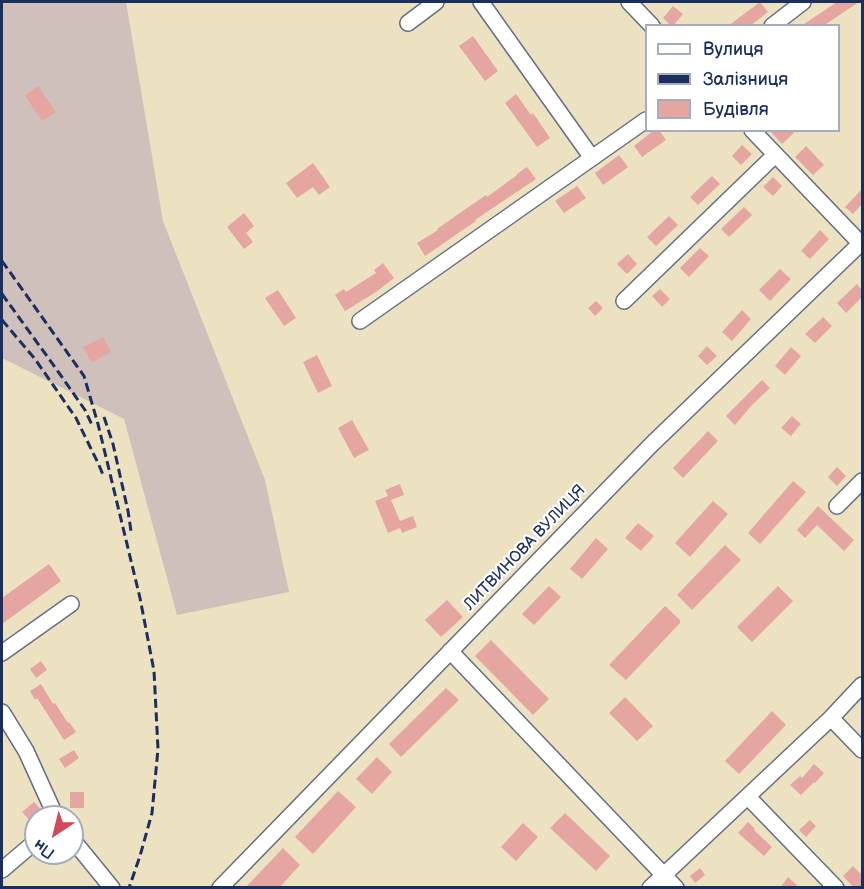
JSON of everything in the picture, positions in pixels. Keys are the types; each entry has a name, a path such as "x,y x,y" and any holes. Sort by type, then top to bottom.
{"street":[{"path":"408,23 436,2"},
{"path":"481,2 592,158"},
{"path":"629,2 650,24"},
{"path":"775,24 803,2"},
{"path":"360,321 645,121"},
{"path":"754,132 862,243"},
{"path":"624,301 775,155"},
{"name":"ЛИТВИНОВА ВУЛИЦЯ","path":"220,888 652,444 862,243"},
{"path":"837,506 862,481"},
{"path":"2,653 71,604"},
{"path":"450,651 675,888"},
{"path":"650,888 831,718 862,684"},
{"path":"2,712 26,751 51,805"},
{"path":"831,718 862,750"},
{"path":"748,797 836,888"},
{"path":"2,870 24,851"},
{"path":"84,854 112,888"}],"shaded area":[{"path":"2,2 126,2 163,221 265,480 289,592 177,615 124,419 2,358"}],"building":[{"path":"760,2 768,12 753,24 731,24"},
{"path":"837,2 859,2 826,24 804,24"},
{"path":"673,6 683,14 675,24 669,24 663,18"},
{"path":"473,36 498,71 485,81 459,46"},
{"path":"38,86 56,112 42,121 25,96"},
{"path":"516,94 531,115 533,113 550,138 537,147 505,103"},
{"path":"652,132 660,132 666,140 642,157 634,146"},
{"path":"771,132 795,132 782,144"},
{"path":"742,145 752,154 741,165 732,156"},
{"path":"806,146 824,165 813,175 795,157"},
{"path":"619,155 628,167 603,185 595,173"},
{"path":"313,163 330,187 319,195 313,187 297,198 286,183"},
{"path":"527,167 536,179 425,256 417,243 486,195 487,197"},
{"path":"712,176 720,184 698,205 690,197"},
{"path":"773,177 782,186 773,196 763,187"},
{"path":"577,186 586,198 564,213 555,201"},
{"path":"862,189 862,204 853,214 845,207"},
{"path":"744,207 752,215 729,237 721,229"},
{"path":"244,213 254,226 246,233 253,242 244,249 227,227"},
{"path":"669,216 678,225 656,246 647,237"},
{"path":"820,230 829,239 810,259 801,251"},
{"path":"700,248 709,256 689,277 680,268"},
{"path":"628,254 637,264 627,274 617,264"},
{"path":"383,263 394,278 345,311 335,295 344,289 346,292 376,273 374,270"},
{"path":"780,269 791,279 770,301 759,290"},
{"path":"857,284 862,290 862,297 846,313 837,303"},
{"path":"660,289 670,299 662,307 652,296"},
{"path":"278,290 296,318 284,326 265,298"},
{"path":"596,301 603,308 595,316 588,308"},
{"path":"742,310 751,319 732,341 722,332"},
{"path":"823,317 832,326 815,343 805,334"},
{"path":"103,337 111,352 92,363 83,347"},
{"path":"707,346 717,356 707,365 698,356"},
{"path":"791,347 801,356 785,375 775,366"},
{"path":"317,355 332,386 318,393 303,362"},
{"path":"762,380 770,388 735,425 726,416"},
{"path":"792,416 801,424 791,436 781,428"},
{"path":"352,420 369,450 354,458 338,428"},
{"path":"708,431 718,441 683,478 673,468"},
{"path":"837,467 846,476 837,486 828,477"},
{"path":"793,481 806,492 760,544 748,533"},
{"path":"400,484 404,495 391,500 400,521 413,516 417,527 402,533 400,528 388,533 375,501 388,496 385,490"},
{"path":"713,501 728,514 690,557 675,543"},
{"path":"818,506 854,540 844,551 817,525 805,538 797,530"},
{"path":"638,523 654,536 641,551 625,538"},
{"path":"596,538 608,549 582,579 570,569"},
{"path":"725,545 741,560 692,610 677,595"},
{"path":"49,564 61,581 2,624 2,598"},
{"path":"549,586 561,597 534,625 522,614"},
{"path":"778,586 793,601 752,642 737,627"},
{"path":"447,600 463,617 441,637 425,620"},
{"path":"665,606 680,620 680,623 626,680 609,665"},
{"path":"491,640 549,699 533,715 475,656"},
{"path":"41,661 47,670 36,678 30,669"},
{"path":"41,684 53,704 55,703 76,732 64,740 30,691"},
{"path":"446,688 459,700 401,757 389,744"},
{"path":"625,697 653,726 637,741 609,713"},
{"path":"772,711 786,725 739,774 725,761"},
{"path":"74,750 79,758 65,768 59,759"},
{"path":"377,757 392,772 372,794 356,779"},
{"path":"814,764 824,773 801,795 790,785 800,776 802,778"},
{"path":"338,791 356,807 313,854 295,837"},
{"path":"70,792 84,792 84,805 70,805"},
{"path":"565,813 610,856 596,871 550,828"},
{"path":"810,820 816,826 806,837 799,830"},
{"path":"748,822 772,847 764,856 738,833"},
{"path":"523,823 538,837 516,861 501,847"},
{"path":"283,848 300,865 279,888 245,888"},
{"path":"853,866 862,875 862,888 854,888 843,876"},
{"path":"700,868 705,875 695,883 690,876"},
{"path":"788,877 800,888 780,888"}],"railway":[{"path":"2,261 84,376 98,424 140,598 154,671 158,749 152,813 129,888"},
{"path":"2,294 85,410 92,425"},
{"path":"2,320 35,359 76,418 104,477"},
{"path":"104,417 113,444 131,531"}]}
